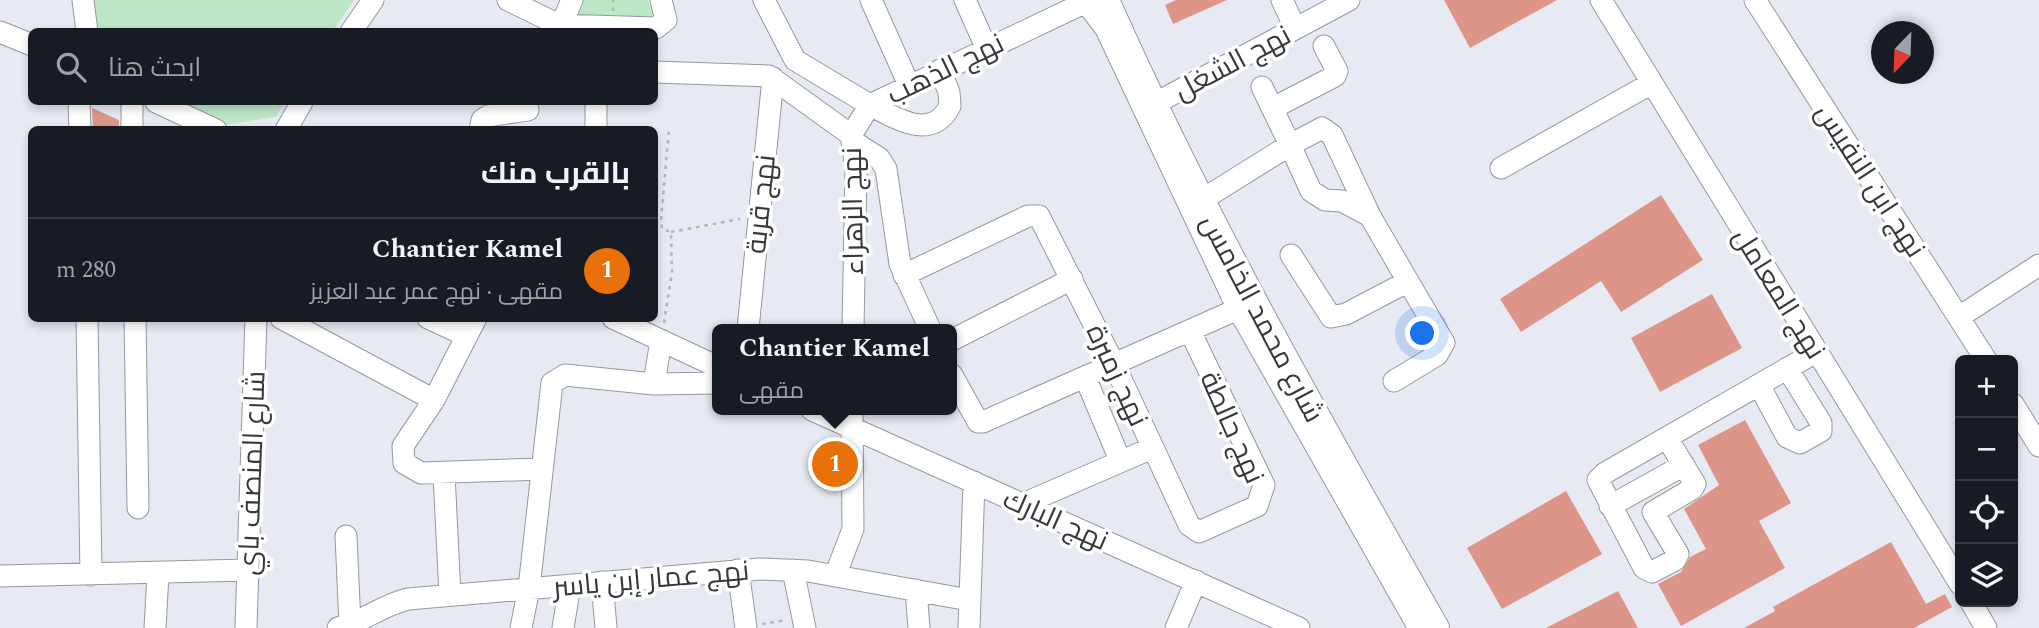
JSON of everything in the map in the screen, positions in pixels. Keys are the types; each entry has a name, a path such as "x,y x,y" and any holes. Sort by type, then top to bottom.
{"main road":[{"name":"شارع محمد الخامس","path":"1092,1 1152,105 1276,344 1436,628"}],"street":[{"path":"83,0 86,28"},
{"path":"354,28 373,0"},
{"path":"508,0 559,28 656,27 666,20 661,0"},
{"path":"559,28 572,0"},
{"path":"764,0 795,60"},
{"path":"871,0 909,85"},
{"path":"965,0 986,47"},
{"path":"1282,0 1295,28"},
{"name":"نهج الشغل","path":"1152,105 1349,0"},
{"name":"نهج المعامل","path":"1601,0 1955,576"},
{"name":"نهج ابن النفيس","path":"1755,0 1983,355"},
{"path":"1092,1 1238,309 1419,628"},
{"name":"نهج الذهب","path":"795,60 870,105 986,47 1092,1"},
{"path":"0,32 28,43"},
{"path":"1273,108 1335,76 1337,71 1324,46"},
{"name":"نهج قربة","path":"748,324 759,216 778,81 795,60"},
{"path":"928,324 904,275 886,169 879,158 853,139 870,105 915,125 936,122 950,106 949,92 940,71"},
{"path":"658,72 756,74 778,81"},
{"name":"نهج الزهراء","path":"778,81 853,139 856,167 853,324"},
{"path":"1501,168 1652,83"},
{"path":"1262,87 1311,191 1325,200 1342,201 1370,216"},
{"path":"79,105 80,126"},
{"path":"132,105 132,126"},
{"path":"162,105 207,126"},
{"path":"288,126 300,105"},
{"path":"596,105 596,126"},
{"path":"481,126 482,120 488,116 529,114"},
{"path":"1200,201 1290,145 1322,128 1328,130 1370,216 1444,343 1442,351 1437,355 1394,381"},
{"name":"نهج زمبرة","path":"904,275 1028,216 1036,215 1041,218 1114,364 1189,525 1202,531"},
{"path":"1291,255 1331,317 1346,314 1407,282"},
{"path":"1959,317 2039,265"},
{"path":"957,337 1072,279"},
{"path":"957,384 978,422 987,421 1238,309"},
{"path":"87,322 91,575"},
{"path":"135,322 138,508"},
{"name":"شارع المنصف باي","path":"246,628 256,322"},
{"path":"288,322 434,400"},
{"path":"448,322 472,327 434,400 403,446 404,463 421,473 542,469"},
{"path":"622,322 712,364"},
{"name":"نهج جالطة","path":"1190,331 1264,485 1257,506 1202,531"},
{"path":"654,384 661,340"},
{"path":"1653,512 1677,552 1675,560 1652,572 1647,571 1598,480 1816,352"},
{"path":"1759,385 1787,437 1800,443 1821,431 1821,423 1787,368"},
{"path":"521,628 552,383 565,375 654,384 712,383"},
{"path":"1085,377 1120,460"},
{"path":"2018,412 2039,446"},
{"name":"نهج البارك","path":"834,415 852,419 974,482 1299,628"},
{"path":"835,576 853,529 852,419"},
{"path":"1623,529 1694,487 1667,438"},
{"path":"1023,504 1152,447"},
{"path":"1610,506 1684,465"},
{"path":"444,474 450,594"},
{"path":"970,628 974,482"},
{"path":"344,626 346,536"},
{"path":"793,569 804,623"},
{"name":"نهج عمار إبن ياسر","path":"344,626 389,603 450,594 738,570 793,569 969,600"},
{"path":"0,576 248,570"},
{"path":"738,570 746,628"},
{"path":"155,628 158,574"},
{"path":"1159,628 1176,628 1196,581"},
{"path":"602,582 606,628"},
{"path":"563,628 570,585"},
{"path":"916,590 919,628"},
{"path":"1974,607 1986,628"}],"path":[{"path":"669,130 663,179 662,229 671,232 759,216"},
{"path":"658,179 663,179"},
{"path":"661,340 673,272 671,232"},
{"path":"746,628 804,623"}],"green space":[{"path":"91,0 354,0 335,28 95,28"},
{"path":"579,0 647,0 659,22 569,20"},
{"path":"180,105 282,105 276,117 223,125"}],"building":[{"path":"1176,0 1227,0 1173,24 1165,5"},
{"path":"1444,0 1557,0 1470,48"},
{"path":"92,108 119,120 119,126 93,126"},
{"path":"1661,195 1703,260 1621,312 1601,281 1521,332 1500,299"},
{"path":"1712,294 1742,348 1660,392 1631,338"},
{"path":"1745,420 1791,503 1759,521 1785,568 1681,626 1658,584 1681,572 1690,557 1706,549 1684,509 1719,485 1698,445"},
{"path":"1566,491 1602,554 1502,609 1467,548"},
{"path":"1891,542 1926,604 1945,594 1952,607 1914,628 1744,628 1775,611 1773,607"},
{"path":"1618,591 1638,628 1546,628"}],"place":[{"name":"Chantier Kamel","path":"835,464"}]}
